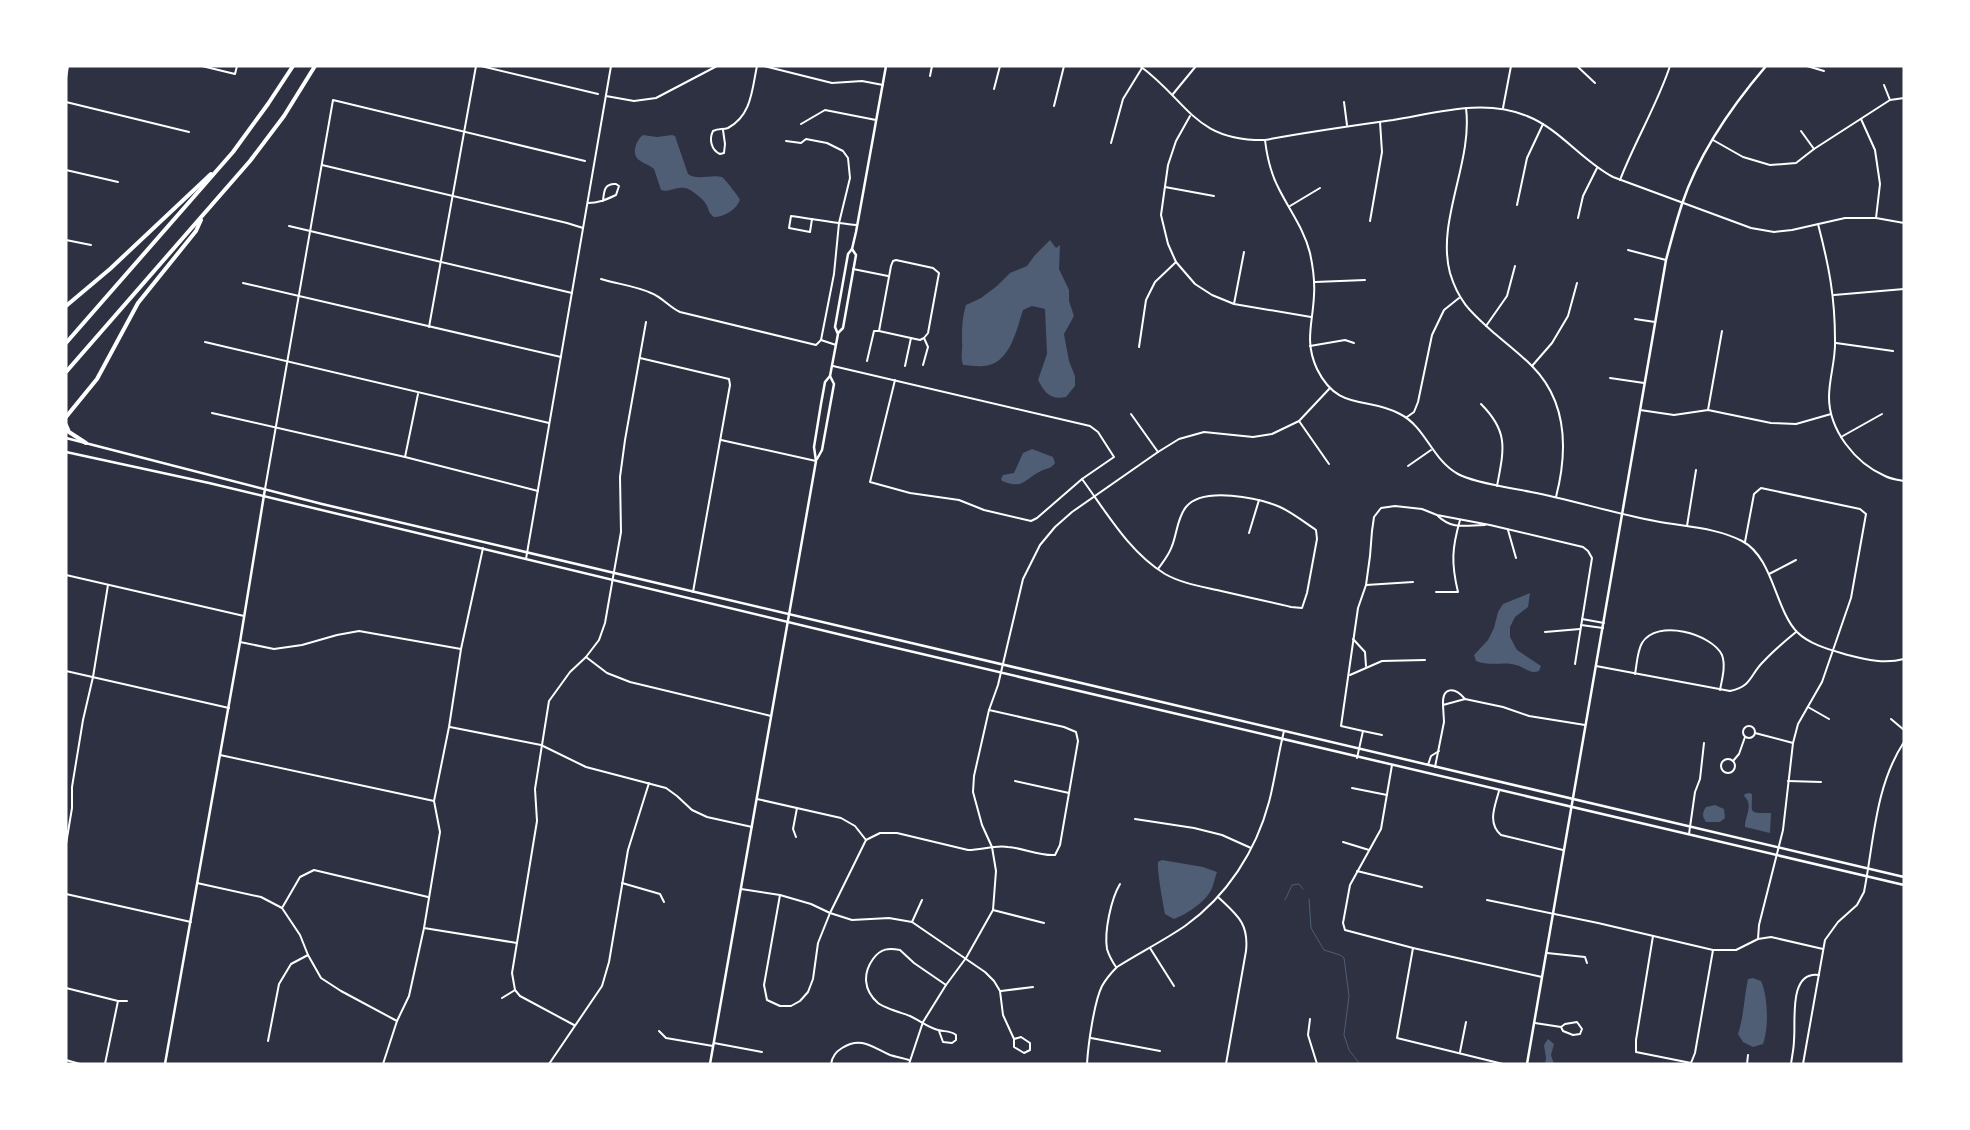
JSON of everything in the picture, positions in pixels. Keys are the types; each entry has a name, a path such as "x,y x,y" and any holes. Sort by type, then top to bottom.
{"highway":[{"path":"66,343 220,166 249,130 292,66"},
{"path":"66,372 266,140 315,66"},
{"path":"66,306 110,269 220,166"},
{"path":"86,443 69,432 66,420 97,378 138,302 196,231 202,216"}],"main road":[{"path":"838,334 835,327 848,254 852,249 857,225 886,66"},
{"path":"1527,1064 1554,915 1571,800 1604,623 1666,260 1682,203 1713,140 1732,109 1764,68"},
{"path":"816,461 814,447 825,382 830,376 838,334 843,328 854,269 856,256 852,249"},
{"path":"710,1064 816,461 822,450 834,384 830,376"},
{"path":"66,438 211,476 788,615 1904,878"},
{"path":"66,452 209,483 1357,758 1904,885"},
{"path":"166,1064 229,708 265,489"}],"street":[{"path":"66,78 68,66"},
{"path":"202,66 235,74 237,66"},
{"path":"429,327 476,66"},
{"path":"481,66 598,94"},
{"path":"526,559 611,66"},
{"path":"606,96 634,101 656,98 716,66"},
{"path":"723,130 725,149 724,153 720,154 713,147 711,136 713,131 728,128 745,114 757,66"},
{"path":"764,66 832,83 862,81 883,85"},
{"path":"930,76 932,66"},
{"path":"994,89 1000,66"},
{"path":"1054,106 1064,66"},
{"path":"1172,94 1196,66"},
{"path":"1503,108 1511,66"},
{"path":"1577,66 1595,83"},
{"path":"1620,180 1634,146 1662,90 1670,66"},
{"path":"1760,66 1764,68"},
{"path":"1807,66 1824,71"},
{"path":"1111,144 1123,99 1141,67 1172,94 1191,116 1205,126 1222,134 1247,140 1265,140 1466,108 1503,108 1528,116 1543,124 1597,168 1620,180 1750,228 1774,232 1844,218 1876,218 1904,223"},
{"path":"1884,85 1890,100"},
{"path":"1713,140 1743,158 1770,165 1796,163 1814,149 1890,100 1904,98"},
{"path":"265,489 332,100 585,161"},
{"path":"66,102 189,132"},
{"path":"1344,102 1347,126"},
{"path":"1466,108 1467,133 1447,240 1450,272 1459,297 1470,312 1532,366 1557,401 1562,421 1564,443 1556,497"},
{"path":"801,124 825,110 876,120"},
{"path":"1191,116 1176,141 1168,165 1161,215 1168,244 1176,262 1195,284 1212,295 1234,304 1311,317"},
{"path":"1861,119 1874,150 1880,184 1876,218"},
{"path":"1370,221 1382,152 1380,122"},
{"path":"1517,205 1527,158 1543,124"},
{"path":"1801,131 1814,149"},
{"path":"601,279 650,292 658,296 671,308 680,312 816,345 820,340 834,274 839,223 850,178 848,158 836,146 827,143 806,139 801,143 786,141"},
{"path":"1265,140 1274,177 1307,242 1313,265 1314,282 1310,346 1318,369 1330,388 1344,398 1357,403 1393,410 1407,417 1423,433 1432,450 1458,474 1497,486 1556,497 1623,514 1723,533 1745,542 1760,558 1769,574 1787,617 1797,632 1806,639 1833,651 1872,661 1894,662 1904,659"},
{"path":"322,165 453,195 583,228"},
{"path":"1578,218 1583,196 1597,168"},
{"path":"66,170 118,182"},
{"path":"588,202 599,203 616,195 618,186 616,184 605,187 603,201"},
{"path":"1165,187 1214,196"},
{"path":"1289,207 1320,188"},
{"path":"812,219 810,232 789,228 791,216 857,225"},
{"path":"1818,224 1834,295 1836,343 1829,397 1831,414 1841,437 1859,459 1885,476 1904,481"},
{"path":"290,226 572,293"},
{"path":"66,240 91,245"},
{"path":"1628,250 1666,260"},
{"path":"1234,304 1244,252"},
{"path":"867,361 874,331 920,340 928,333 939,275 937,271 896,260 892,263 879,331"},
{"path":"1139,347 1146,300 1155,282 1176,262"},
{"path":"1486,326 1507,296 1515,266"},
{"path":"854,269 889,276"},
{"path":"1314,282 1365,280"},
{"path":"243,283 561,356"},
{"path":"1532,366 1552,343 1568,316 1577,284"},
{"path":"1834,295 1904,289"},
{"path":"1407,417 1414,412 1418,402 1432,335 1444,310 1459,297"},
{"path":"1635,319 1655,322"},
{"path":"574,1025 520,996 515,990 512,973 538,821 536,789 549,701 570,672 586,657 599,640 606,623 621,532 620,477 646,322"},
{"path":"1708,410 1722,331"},
{"path":"905,366 911,338"},
{"path":"923,366 928,347 924,338"},
{"path":"820,340 836,344"},
{"path":"1310,346 1345,340 1354,342"},
{"path":"204,342 550,423"},
{"path":"1836,343 1893,351"},
{"path":"640,358 729,379 730,385 721,440 693,592"},
{"path":"832,366 895,380 1090,426 1098,432 1114,457 1082,479 1031,521 984,510 960,500 910,493 870,482 895,380"},
{"path":"1610,378 1644,383"},
{"path":"909,1064 923,1022 946,985 966,958 993,910 996,871 992,847 982,825 973,792 975,769 1021,587 1033,558 1044,540 1058,523 1094,496 1179,439 1192,434 1219,432 1253,437 1272,434 1298,421 1330,388"},
{"path":"405,457 418,393"},
{"path":"1481,404 1499,426 1502,439 1503,452 1497,486"},
{"path":"1640,410 1674,415 1708,410 1771,423 1796,424 1831,414"},
{"path":"212,413 405,457 538,491"},
{"path":"1131,414 1158,452"},
{"path":"1841,437 1882,414"},
{"path":"1298,421 1329,464"},
{"path":"721,440 816,461"},
{"path":"1408,466 1432,450"},
{"path":"1687,526 1696,470"},
{"path":"1082,479 1126,540 1158,569 1184,582 1302,608 1307,593 1317,539 1316,530 1280,507 1259,500 1210,495 1193,500 1181,514 1170,551 1158,569"},
{"path":"1745,542 1754,494 1758,489 1764,488 1860,509 1865,512 1866,517 1851,598 1822,682 1798,724 1793,743 1782,830 1759,925 1758,939"},
{"path":"1250,533 1259,500"},
{"path":"1382,735 1341,726 1350,675 1358,608 1366,585 1374,517 1380,508 1395,506 1422,510 1437,515 1490,525 1583,547 1588,551 1592,558 1575,664"},
{"path":"1437,515 1450,525 1490,525"},
{"path":"1436,592 1458,592 1452,559 1453,544 1460,520"},
{"path":"1508,530 1516,558"},
{"path":"383,1064 397,1021 408,996 424,928 440,832 434,801 449,727 461,649 483,548"},
{"path":"1769,574 1796,560"},
{"path":"66,575 244,616"},
{"path":"1366,585 1414,582"},
{"path":"66,844 72,808 73,778 93,677 108,585"},
{"path":"1582,619 1604,623"},
{"path":"1581,625 1603,628"},
{"path":"1545,632 1580,629"},
{"path":"1635,674 1638,651 1642,642 1651,635 1664,630 1675,629 1712,642 1718,649 1723,657 1724,667 1720,690"},
{"path":"240,642 274,649 302,646 337,635 359,631 461,649"},
{"path":"1596,666 1730,691 1739,689 1748,683 1762,662 1797,632"},
{"path":"1353,639 1365,652 1366,666"},
{"path":"586,657 607,672 630,682 771,716"},
{"path":"1350,675 1366,666 1382,661 1425,660"},
{"path":"66,671 229,708"},
{"path":"1435,767 1444,722 1443,697 1446,692 1452,690 1459,692 1465,700"},
{"path":"1443,706 1465,700 1503,707 1528,716 1585,725"},
{"path":"1808,706 1829,718"},
{"path":"780,895 764,985 767,1000 780,1006 791,1006 800,1001 808,992 813,979 818,943 830,913 866,840 880,833 897,833 968,850 1009,847 1043,856 1055,854 1060,845 1078,741 1076,732 1064,727 989,710"},
{"path":"1892,719 1904,730"},
{"path":"1733,761 1739,754 1745,737 1742,731 1745,726 1753,727 1755,733"},
{"path":"449,727 541,745 586,767 666,788 692,810 708,817 752,827"},
{"path":"1087,1064 1100,992 1103,985 1117,968 1185,925 1218,898 1239,870 1260,828 1269,802 1284,731"},
{"path":"1357,758 1363,731"},
{"path":"1755,733 1793,743"},
{"path":"1745,737 1751,737 1755,733"},
{"path":"1803,1064 1823,949 1828,934 1857,904 1864,892 1881,793 1892,760 1904,742"},
{"path":"1688,835 1695,792 1700,779 1705,750 1704,743"},
{"path":"1428,765 1430,756 1439,751"},
{"path":"220,755 434,801"},
{"path":"1728,759 1733,761 1735,767 1733,771 1727,774 1723,772 1721,765 1723,761 1728,759"},
{"path":"1392,765 1381,829 1350,885 1343,923 1346,930 1413,948 1542,977"},
{"path":"1788,780 1821,782"},
{"path":"1015,781 1069,793"},
{"path":"548,1064 602,986 610,962 628,850 649,783"},
{"path":"1352,788 1387,795"},
{"path":"1499,791 1492,823 1495,830 1501,835 1563,850"},
{"path":"757,799 840,818 856,826 866,840"},
{"path":"796,838 793,829 797,808"},
{"path":"1135,819 1194,828 1222,835 1251,848"},
{"path":"1343,842 1369,850"},
{"path":"282,908 300,877 314,870 428,897"},
{"path":"1357,871 1422,887"},
{"path":"198,883 261,897 282,908 300,934 308,955 321,978 397,1021"},
{"path":"622,884 660,894 664,902"},
{"path":"1117,968 1110,958 1106,943 1114,894 1120,884"},
{"path":"741,889 780,895 812,904 830,913 852,920 889,918 912,922 986,972 994,981 1000,991 1003,1015 1014,1040 1014,1047 1016,1050 1024,1053 1030,1050 1028,1040 1021,1037 1014,1040"},
{"path":"66,894 191,922"},
{"path":"1218,898 1242,921 1247,937 1226,1064"},
{"path":"912,922 922,900"},
{"path":"1487,900 1598,923 1713,950 1736,950 1758,939 1771,938 1823,949"},
{"path":"993,910 1044,923"},
{"path":"424,928 517,943"},
{"path":"1654,936 1636,1040 1636,1052 1691,1064 1695,1053 1713,950"},
{"path":"1149,947 1174,986"},
{"path":"939,1031 943,1042 952,1044 956,1040 954,1033 946,1030 939,1031 923,1022 878,1004 865,983 867,968 877,953 886,948 900,950 914,963 946,985"},
{"path":"1413,948 1397,1038 1503,1064"},
{"path":"1547,953 1585,957 1587,963"},
{"path":"268,1041 279,984 291,964 308,955"},
{"path":"1791,1064 1795,1039 1795,996 1806,976 1812,974 1819,975"},
{"path":"1000,991 1033,987"},
{"path":"66,988 118,1001 127,1001"},
{"path":"502,998 515,990"},
{"path":"105,1064 118,1001"},
{"path":"1310,1019 1308,1035 1317,1064"},
{"path":"1459,1053 1466,1022"},
{"path":"1534,1023 1561,1027 1570,1022 1577,1022 1582,1029 1580,1034 1572,1035 1563,1031 1561,1027"},
{"path":"659,1031 666,1038 762,1052"},
{"path":"1091,1038 1160,1051"},
{"path":"831,1064 831,1060 839,1050 848,1044 860,1041 890,1055 909,1060"},
{"path":"1747,1064 1748,1056"},
{"path":"66,1060 80,1064"}],"water":[{"path":"643,135 657,137 675,136 688,174 696,177 722,177 740,200 736,207 722,216 714,217 705,202 690,190 680,188 667,191 661,190 654,169 639,160 635,154 637,144"},
{"path":"1050,240 1056,248 1060,245 1059,269 1069,290 1069,301 1074,316 1064,334 1069,361 1075,376 1075,386 1066,397 1060,398 1049,394 1043,389 1038,380 1047,354 1045,309 1032,306 1023,310 1011,345 1006,353 993,364 981,366 963,365 962,358 963,323 966,305 981,298 1010,273 1027,266"},
{"path":"1032,449 1053,457 1055,463 1020,484 1002,481 1003,475 1014,473 1023,453"},
{"path":"1530,593 1528,607 1515,617 1510,627 1510,637 1517,650 1541,666 1539,671 1530,671 1511,664 1487,664 1476,661 1474,655 1488,640 1494,628 1498,612 1503,604"},
{"path":"1749,793 1752,794 1753,811 1771,813 1770,833 1745,827 1749,807 1744,796"},
{"path":"1715,805 1724,809 1725,818 1720,822 1706,822 1703,814 1706,807"},
{"path":"1162,860 1203,867 1217,872 1212,888 1206,898 1185,914 1174,919 1165,914 1158,867 1158,862"},
{"path":"1753,978 1761,981 1767,1012 1763,1044 1753,1047 1743,1042 1738,1034 1748,979"},
{"path":"1548,1039 1554,1044 1551,1055 1554,1064 1545,1064 1544,1045"}],"waterway":[{"path":"1285,900 1292,885 1299,884 1303,889"},
{"path":"1309,899 1311,928 1324,950 1344,958 1349,996 1344,1035 1349,1050 1360,1064"}]}
